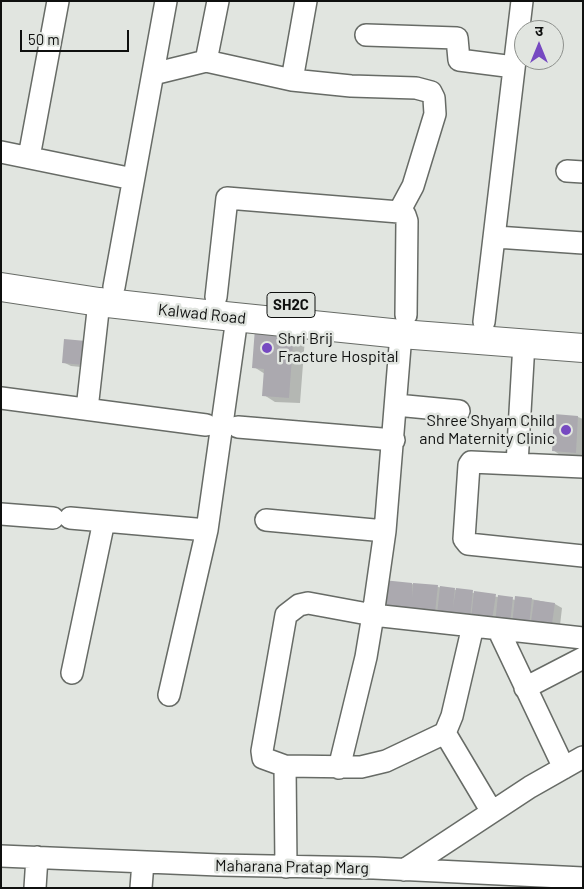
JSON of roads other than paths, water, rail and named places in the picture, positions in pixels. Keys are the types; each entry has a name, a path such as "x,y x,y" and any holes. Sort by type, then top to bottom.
{"main road":[{"name":"Kalwad Road","path":"1,270 106,295 237,318 404,325 484,322 583,330"},
{"name":"Kalwad Road","path":"1,287 106,295 216,297 524,343 583,348"}],"street":[{"path":"29,158 58,1"},
{"path":"87,409 106,295 133,180 166,1"},
{"path":"206,61 218,1"},
{"path":"292,80 306,1"},
{"path":"520,20 522,1"},
{"path":"366,35 457,38 459,60 514,67 496,237 484,322"},
{"path":"153,74 206,61 292,80 368,88 416,88 431,92 434,98 435,114 413,186 399,212"},
{"path":"1,152 133,180"},
{"path":"216,297 228,198 399,212 405,215 407,221 404,325 385,531 366,657 339,768"},
{"path":"496,237 583,244"},
{"path":"169,694 207,530 237,318"},
{"path":"517,464 524,343"},
{"path":"1,398 206,425"},
{"path":"396,405 459,411"},
{"path":"238,427 394,440"},
{"path":"583,467 470,463 466,542 583,556"},
{"path":"2,517 62,518 207,530"},
{"path":"266,520 385,531"},
{"path":"72,673 104,521"},
{"path":"473,626 461,682 445,733 386,761 362,767 285,766 269,762 263,758 262,751 286,615 299,605 308,603 373,616 473,626 583,638"},
{"path":"391,875 576,762 525,688 498,629"},
{"path":"525,688 583,658"},
{"path":"445,733 492,812"},
{"path":"285,766 286,867"},
{"name":"Maharana Pratap Marg","path":"1,856 286,867 391,875 574,881"},
{"path":"35,888 37,857"},
{"path":"141,888 143,862"}],"place":[{"name":"Shri Brij Fracture Hospital","path":"267,348"},
{"name":"Shree Shyam Child and Maternity Clinic","path":"566,430"}]}
